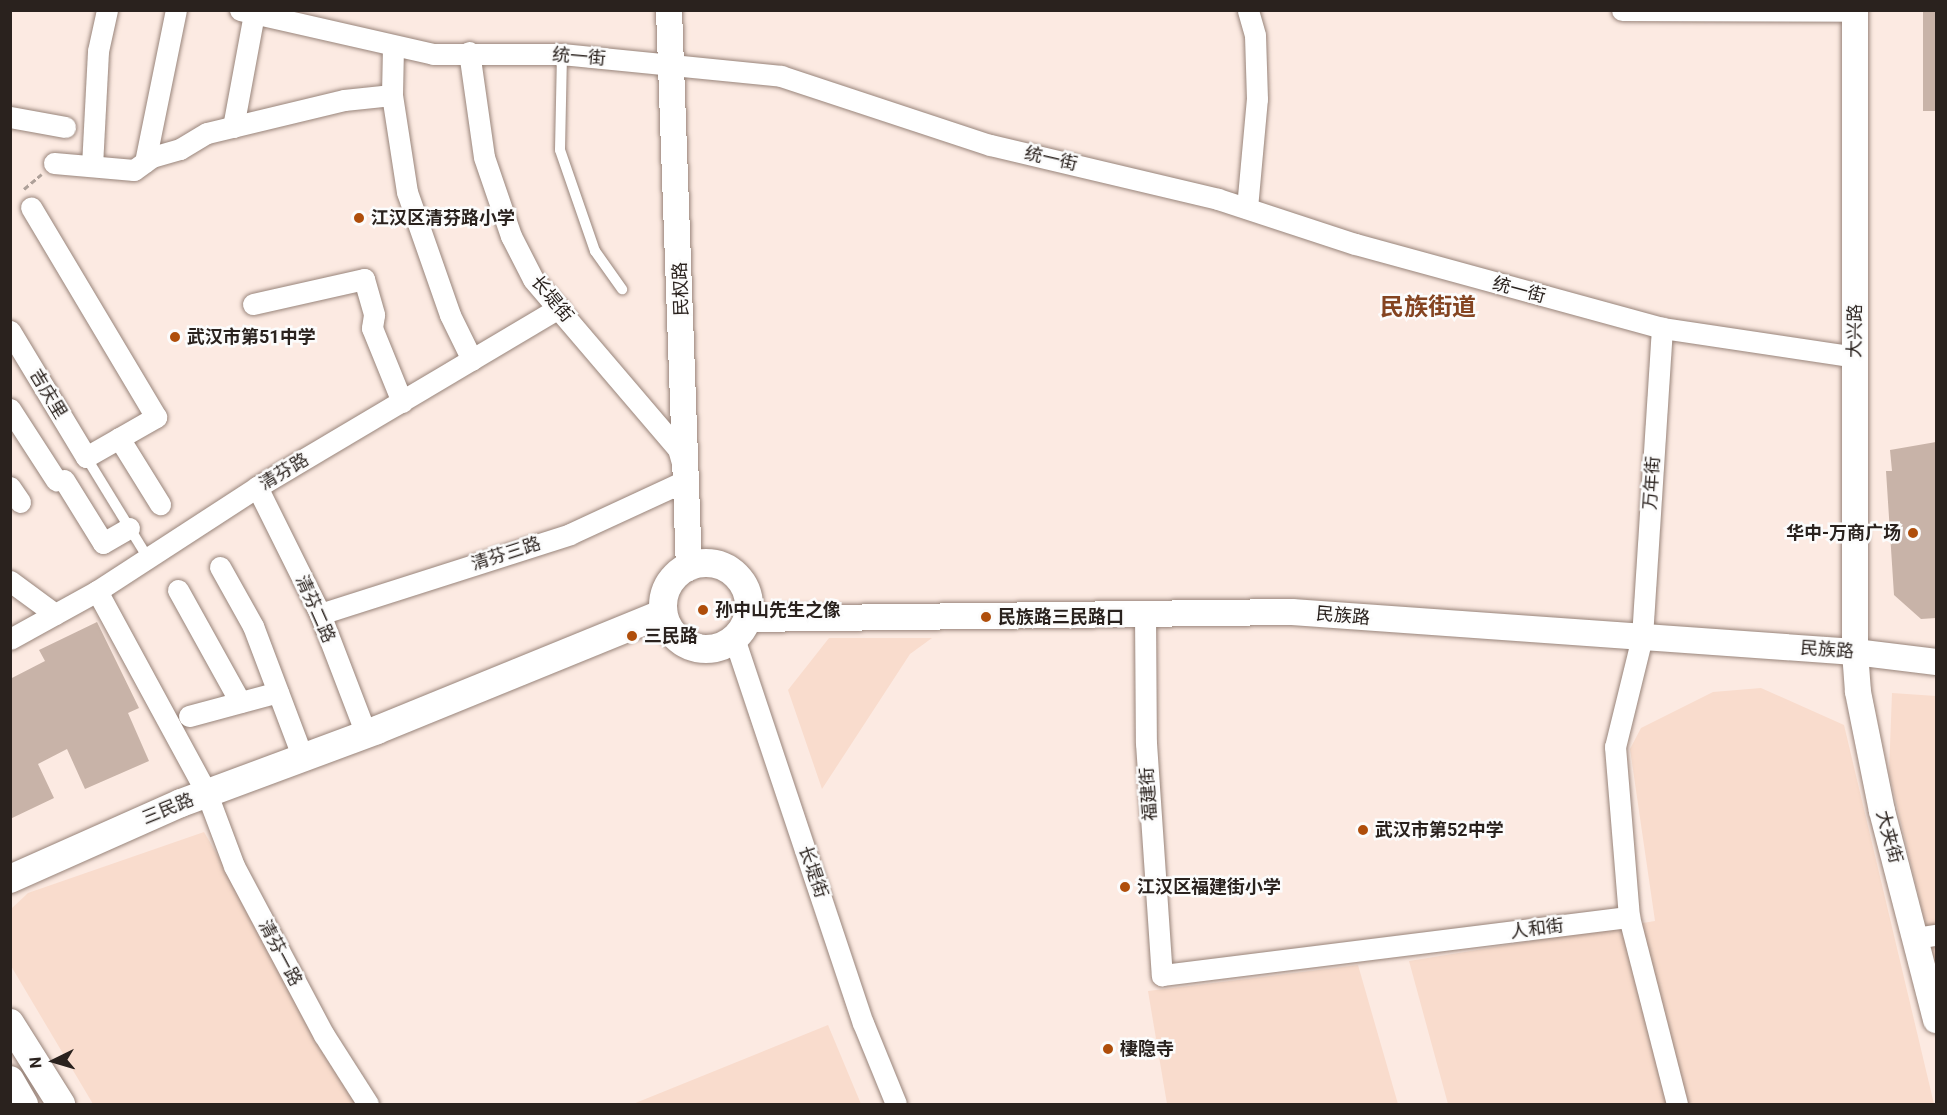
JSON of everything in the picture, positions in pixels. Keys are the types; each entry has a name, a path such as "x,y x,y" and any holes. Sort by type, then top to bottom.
{"main road":[{"path":"714,564 729,570 744,587 749,601 741,629 722,647 693,648 680,641 663,614 667,588 678,573 689,567 714,564"},
{"name":"三民路","path":"10,879 207,794 366,734 663,614"},
{"path":"10,1023 61,1104"},
{"path":"10,1080 24,1104"}],"street":[{"path":"92,166 98,51 107,10"},
{"path":"145,162 176,10"},
{"name":"民权路","path":"669,10 689,567"},
{"path":"1247,208 1257,99 1255,35 1248,10"},
{"path":"1622,10 1855,11"},
{"name":"大兴路","path":"1855,11 1855,652"},
{"path":"233,127 247,12"},
{"name":"统一街","path":"247,12 285,16 393,47 433,54 469,52 562,54 781,76 990,145 1247,208 1355,244 1662,328 1855,357"},
{"path":"393,47 392,95 407,192 450,315 472,360"},
{"name":"长堤街","path":"469,52 484,157 511,236 533,279 678,449 687,480"},
{"path":"54,163 134,170 145,162 207,133 344,100 392,95"},
{"path":"10,117 65,127"},
{"path":"31,207 156,417 86,457"},
{"path":"253,304 364,279 374,315 372,328 402,402"},
{"name":"清芬路","path":"10,639 98,591 257,488 558,308"},
{"name":"万年街","path":"1642,637 1662,328"},
{"name":"吉庆里","path":"10,331 86,457"},
{"path":"10,409 103,543 129,528"},
{"path":"119,438 160,504"},
{"name":"清芬三路","path":"320,614 570,534 687,480"},
{"name":"清芬二路","path":"257,488 320,614 366,734"},
{"path":"220,567 253,626 303,758"},
{"path":"10,581 55,614"},
{"path":"178,590 240,702"},
{"name":"清芬一路","path":"98,591 207,794 234,866 324,1035 368,1104"},
{"name":"民族路","path":"741,629 1145,612 1292,612 1855,652 1936,662"},
{"name":"福建街","path":"1145,612 1146,743 1162,975"},
{"name":"长堤街","path":"741,629 863,1023 896,1104"},
{"path":"1642,637 1616,747 1629,917 1677,1104"},
{"name":"大夹街","path":"1855,652 1858,692 1882,811 1926,937 1936,1020"},
{"path":"189,716 278,692"},
{"name":"人和街","path":"1162,975 1629,917"}],"lane":[{"path":"562,54 560,150 595,251 622,289"},
{"path":"86,457 148,558"}],"shaded area":[{"path":"829,638 932,638 910,654 822,789 788,690"},
{"path":"1761,688 1844,725 1934,1104 1448,1104 1409,961 1655,921 1630,749 1641,728 1713,692"},
{"path":"1892,693 1936,696 1936,968 1889,773"},
{"path":"204,832 362,1104 93,1104 11,966 11,909 28,893"},
{"path":"1358,965 1398,1104 1167,1104 1148,991"},
{"path":"828,1025 861,1104 633,1104"}],"building":[{"path":"1923,10 1936,10 1936,111 1923,111"},
{"name":"华中-万商广场","path":"1936,442 1936,618 1921,619 1894,595 1886,471 1892,471 1890,450"},
{"path":"97,622 139,708 128,713 149,761 85,789 67,749 38,764 54,798 10,819 10,679 45,661 39,650"}],"place":[{"name":"江汉区清芬路小学","path":"359,218"},
{"name":"武汉市第51中学","path":"175,337"},
{"name":"华中-万商广场","path":"1913,533"},
{"name":"孙中山先生之像","path":"703,610"},
{"name":"民族路三民路口","path":"986,617"},
{"name":"三民路","path":"632,636"},
{"name":"武汉市第52中学","path":"1363,830"},
{"name":"江汉区福建街小学","path":"1125,887"},
{"name":"棲隐寺","path":"1108,1049"}],"district":[{"name":"民族街道","path":"1428,308"}]}
